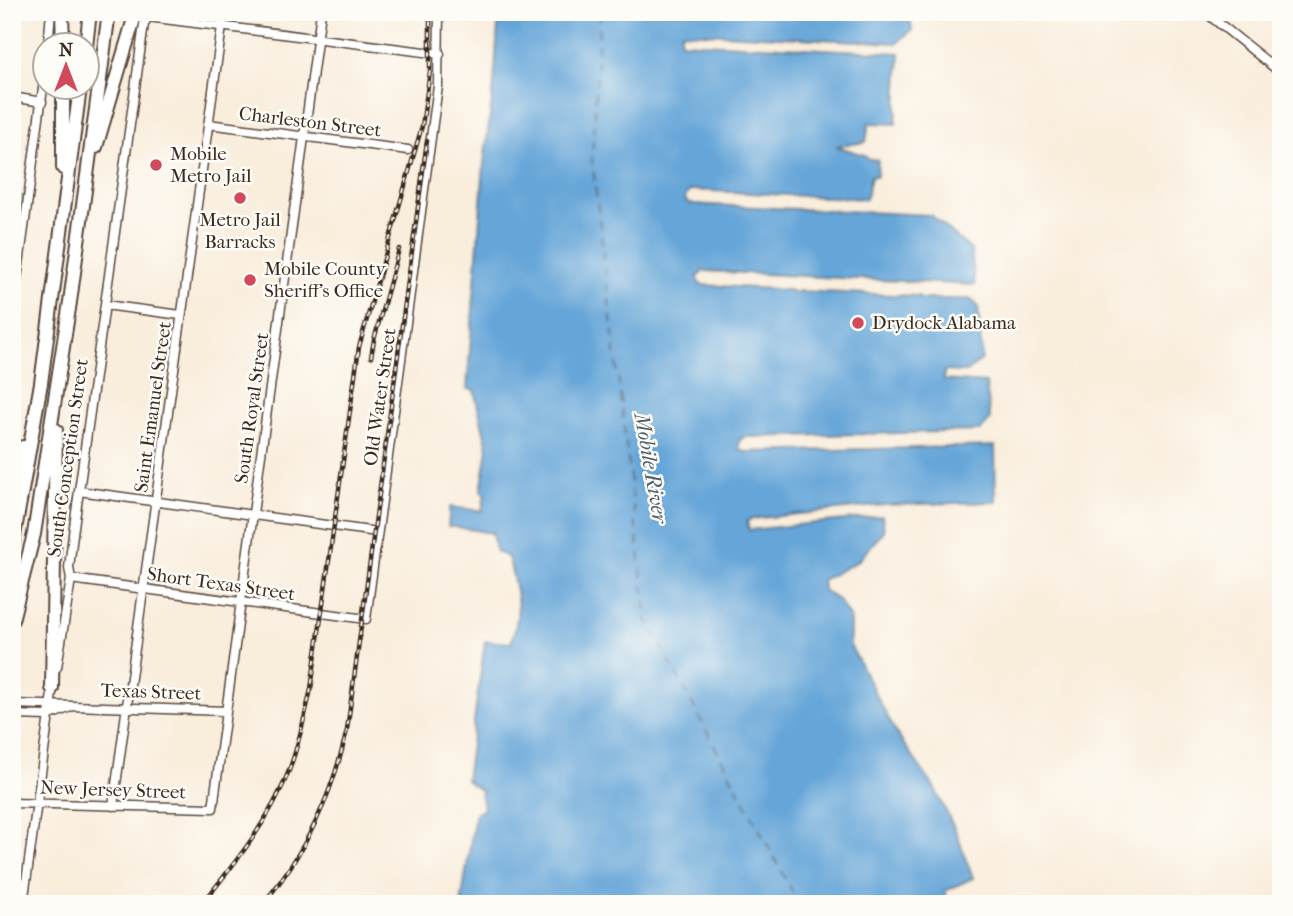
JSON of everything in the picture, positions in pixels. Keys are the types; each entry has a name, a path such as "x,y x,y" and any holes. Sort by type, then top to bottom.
{"highway":[{"path":"62,12 63,32"},
{"path":"88,32 90,12"},
{"path":"12,620 34,534 109,12"},
{"path":"85,192 142,15"},
{"path":"63,102 63,167 67,187"},
{"path":"12,547 41,383 78,102"},
{"path":"12,487 41,383"},
{"path":"52,688 56,391"}],"street":[{"path":"49,32 51,12"},
{"name":"Saint Emanuel Street","path":"113,806 223,12"},
{"name":"South Royal Street","path":"213,808 321,12"},
{"name":"Old Water Street","path":"366,619 419,233 440,54 439,12"},
{"path":"1205,12 1281,73"},
{"path":"142,15 440,54"},
{"name":"South Conception Street","path":"23,904 52,688 71,579 69,568 142,37 142,15"},
{"path":"12,97 32,100"},
{"path":"12,316 42,102"},
{"name":"Charleston Street","path":"208,124 408,150"},
{"path":"105,305 181,315"},
{"path":"79,491 377,533"},
{"name":"Short Texas Street","path":"71,579 366,619"},
{"name":"Texas Street","path":"12,704 226,711"},
{"name":"Texas Street","path":"12,715 48,716 75,706"},
{"name":"New Jersey Street","path":"12,803 213,808"}],"green space":[{"path":"12,195 29,196 12,316"}],"water":[{"name":"Mobile River","path":"499,12 909,12 912,30 897,43 681,32 681,42 900,53 896,124 869,123 866,142 836,146 865,155 868,159 878,160 877,176 871,176 866,199 691,190 685,197 691,204 931,215 971,250 975,285 703,271 697,278 703,285 789,290 796,293 799,291 918,296 921,299 970,299 978,306 982,359 967,372 944,371 944,380 986,383 990,420 980,431 745,437 740,439 739,449 745,452 995,446 996,502 884,505 747,521 749,530 882,516 884,531 858,561 822,580 823,590 838,600 850,618 850,645 896,733 934,787 957,834 973,878 945,891 950,904 461,904 475,814 484,809 480,794 483,792 466,780 485,641 511,643 518,610 508,557 496,552 492,533 448,526 450,507 482,511 485,494 481,491 488,449 474,390 467,389 484,163 494,84"}],"ferry route":[{"path":"600,12 592,159 647,619 799,904"}],"railway":[{"path":"202,904 240,856 273,805 290,768 302,729 311,689 359,347 422,126 430,71 430,12"},
{"path":"263,904 292,864 316,822 334,778 347,730 427,141"},
{"path":"371,357 399,249"}],"place":[{"name":"Mobile Metro Jail","path":"156,165"},
{"name":"Metro Jail Barracks","path":"240,198"},
{"name":"Mobile County Sheriff's Office","path":"250,280"},
{"name":"Drydock Alabama","path":"858,323"}]}
